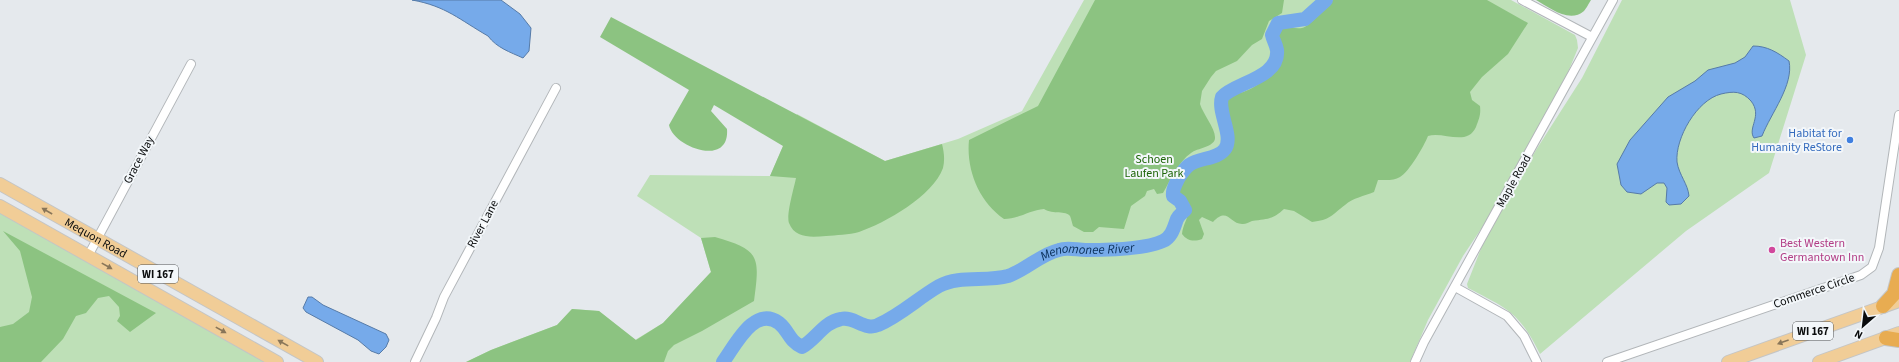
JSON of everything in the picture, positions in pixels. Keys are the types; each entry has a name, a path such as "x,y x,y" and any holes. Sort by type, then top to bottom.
{"highway":[{"path":"1883,306 1894,294 1899,274"}],"main road":[{"name":"Mequon Road","path":"0,184 317,362"},
{"name":"Mequon Road","path":"0,206 277,362"},
{"name":"WI 167","path":"1728,362 1899,301"},
{"path":"247,345 256,328"},
{"name":"WI 167","path":"1819,362 1895,337"}],"street":[{"path":"1522,0 1592,37"},
{"name":"Maple Road","path":"1415,362 1424,342 1613,0"},
{"name":"Grace Way","path":"88,256 191,64"},
{"name":"River Lane","path":"415,362 444,298 556,88"},
{"name":"Commerce Circle","path":"1607,362 1861,275 1872,267 1879,248 1899,115"},
{"path":"1455,287 1507,316 1524,336 1537,362"}],"green space":[{"name":"Schoen Laufen Park","path":"1084,0 1511,0 1575,35 1578,48 1562,87 1495,208 1463,256 1428,320 1410,362 466,362 491,350 557,325 572,309 599,311 635,340 663,323 711,272 701,238 637,196 650,175 770,176 797,114 885,161 958,139 1022,111"},
{"name":"Schoen Laufen Park","path":"1095,0 1284,0 1282,13 1269,21 1262,39 1252,45 1237,61 1216,71 1202,91 1200,104 1213,129 1215,140 1213,143 1194,151 1183,161 1163,193 1157,194 1154,189 1147,191 1145,196 1131,206 1124,229 1099,227 1093,232 1084,232 1073,226 1068,214 1051,212 1044,209 1015,218 1004,219 988,204 976,184 970,163 969,140 1038,106"},
{"path":"1333,0 1487,0 1528,23 1508,54 1482,77 1470,92 1472,100 1480,106 1478,122 1472,133 1461,137 1441,135 1428,136 1416,158 1404,174 1395,179 1378,180 1374,192 1359,197 1348,203 1323,220 1312,222 1294,211 1284,209 1273,217 1244,224 1239,224 1226,216 1222,216 1213,222 1202,217 1199,220 1204,234 1202,239 1193,241 1186,238 1182,234 1188,215 1188,208 1185,202 1175,192 1190,170 1200,165 1223,158 1231,150 1233,137 1225,103 1227,96 1243,92 1254,87 1271,74 1276,68 1282,55 1281,44 1276,31 1277,28 1283,26 1299,28 1306,27"},
{"path":"1536,0 1591,0 1584,11 1578,15 1572,16 1559,13"},
{"path":"1622,0 1790,0 1806,55 1769,173 1686,231 1540,354 1533,340 1519,320 1503,307 1468,288 1467,284 1484,241 1536,150 1582,78"},
{"path":"611,17 885,161 942,144 944,156 943,168 938,178 919,198 894,215 870,228 855,233 815,237 804,236 795,232 788,219 796,178 770,176 783,146 714,105 711,111 727,129 726,141 720,148 711,151 701,150 680,140 673,133 669,125 689,90 600,37"},
{"path":"0,213 277,362 0,362"},
{"path":"3,231 156,313 130,332 117,321 120,316 119,307 109,296 98,298 86,313 76,316 63,339 41,362 0,362 0,327 13,324 29,312 32,297 20,251"},
{"path":"715,237 741,246 749,251 754,257 757,274 754,301 702,331 674,345 668,351 664,362 466,362 491,350 557,325 572,309 599,311 636,340 663,323 711,272 701,238"}],"water":[{"path":"412,0 501,0 520,14 531,28 529,51 523,58 509,52 500,47 488,36 452,14 434,6"},
{"path":"1753,46 1772,50 1780,55 1789,61 1790,70 1781,99 1762,136 1754,138 1752,134 1756,112 1751,101 1744,95 1734,92 1721,94 1712,98 1696,112 1689,121 1680,142 1677,152 1677,162 1689,196 1681,204 1669,205 1666,202 1667,188 1664,183 1657,183 1641,194 1627,192 1621,185 1617,164 1630,140 1668,97 1695,81 1708,70 1735,63 1745,57"},
{"path":"308,297 312,297 323,305 386,334 389,340 386,347 379,354 371,351 358,340 306,312 303,308"}],"waterway":[{"name":"Menomonee River","path":"723,362 746,330 753,323 761,319 770,319 779,323 791,338 802,347 825,327 835,321 846,319 869,326 878,325 939,286 955,281 991,279 1008,276 1046,255 1062,249 1094,250 1125,248 1146,246 1163,241 1169,237 1178,218 1185,210 1180,201 1173,196 1173,191 1180,175 1193,162 1213,157 1222,153 1225,149 1228,138 1222,110 1222,97 1228,92 1255,79 1271,67 1276,59 1277,50 1272,35 1278,23 1305,19 1326,0"}],"place":[{"name":"Habitat for Humanity ReStore","path":"1850,140"},
{"name":"Best Western Germantown Inn","path":"1772,250"}]}
